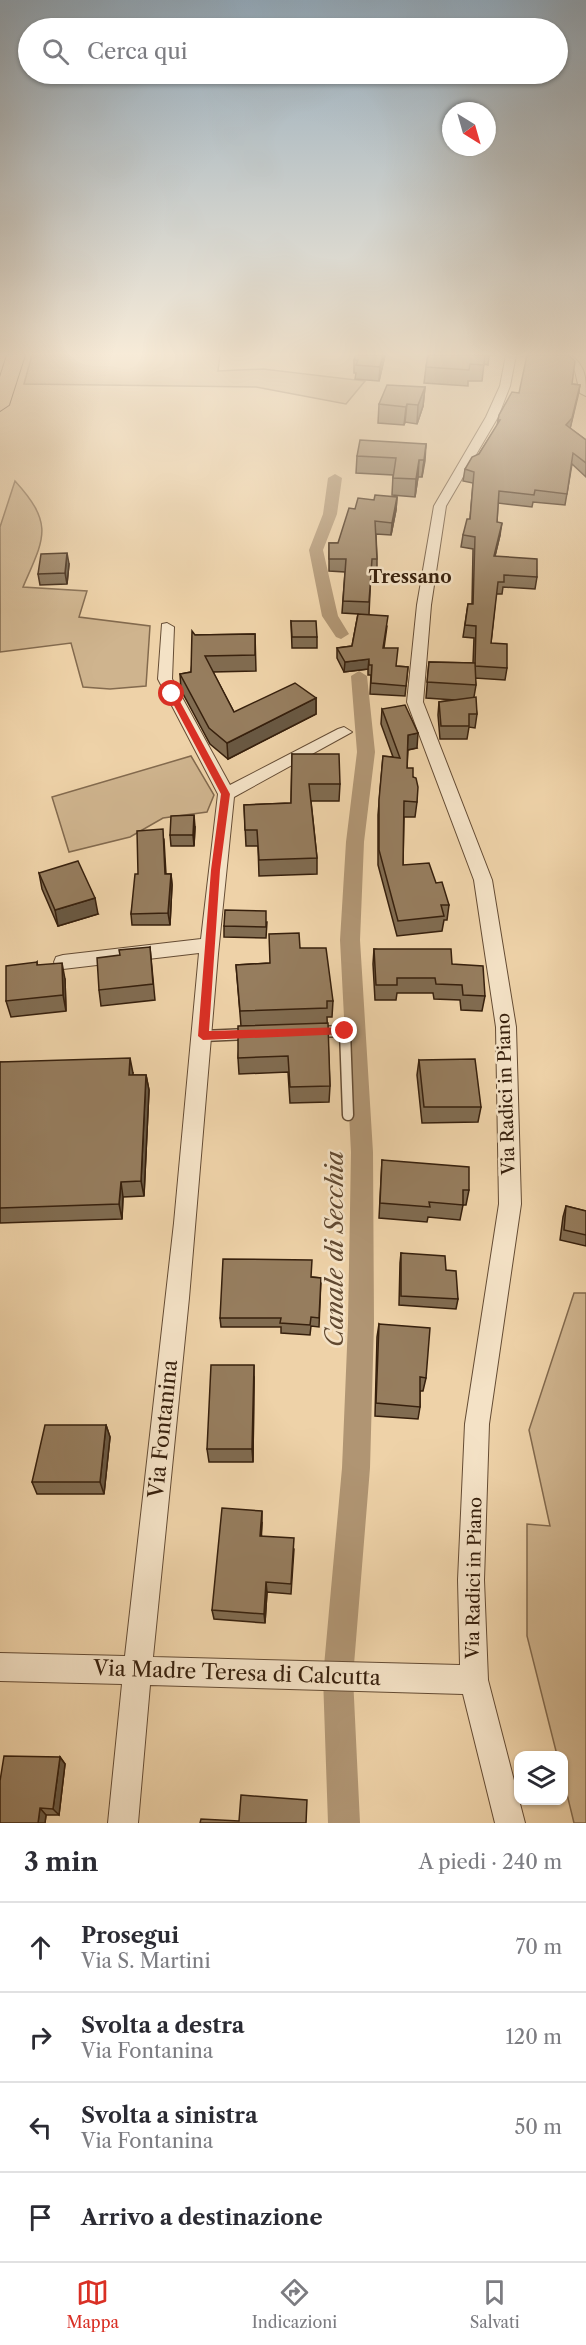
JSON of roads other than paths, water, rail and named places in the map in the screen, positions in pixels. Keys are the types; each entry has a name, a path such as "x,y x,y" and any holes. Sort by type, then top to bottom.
{"street":[{"name":"Via Radici in Piano","path":"478,440 440,506 423,616 415,702 483,880 506,1028 510,1204 477,1424 471,1580 474,1680 510,1823"},
{"path":"168,627 165,679 226,794 344,732"},
{"name":"Via Fontanina","path":"123,1823 136,1671 184,1237 211,945 215,870 226,794"},
{"path":"63,962 211,945"},
{"name":"Via Madre Teresa di Calcutta","path":"0,1667 474,1680"}],"lane":[{"path":"300,1033 345,1031 348,1115"},
{"path":"203,1036 256,1034"}],"waterway":[{"name":"Canale di Secchia","path":"335,478 330,514 316,550 330,616 341,634"},
{"name":"Canale di Secchia","path":"344,1823 338,1677 356,1468 361,1323 362,1152 350,940 355,842 366,752 359,676"}],"district":[{"name":"Tressano","path":"410,577"}]}
